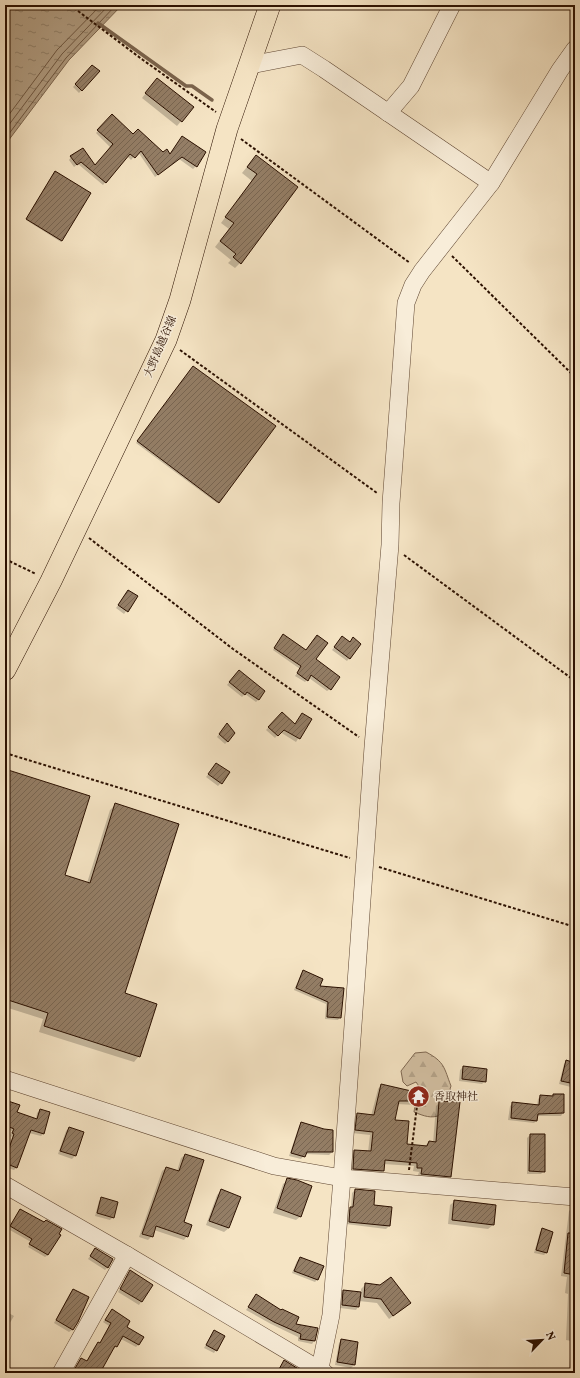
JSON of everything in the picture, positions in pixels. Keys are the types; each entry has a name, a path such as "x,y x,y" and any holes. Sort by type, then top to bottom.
{"main road":[{"name":"大野島越谷線","path":"5,670 77,529 166,340 180,300 228,126 270,5"}],"street":[{"path":"388,113 411,86 452,5"},
{"path":"5,1185 127,1255 322,1372 331,1315 342,1178 390,545 391,503 406,303 413,285 422,271 491,184 560,70 575,49"},
{"path":"250,65 302,56 491,184"},
{"path":"5,1079 274,1166 342,1178 575,1197"},
{"path":"61,1373 127,1255"}],"path":[{"path":"70,5 179,86 228,126 422,271"},
{"path":"442,246 575,376"},
{"path":"166,340 391,503"},
{"path":"77,529 233,649 374,747"},
{"path":"390,545 575,681"},
{"path":"5,559 51,581"},
{"path":"5,753 575,927"},
{"path":"408,1183 417,1106"}],"green space":[{"path":"426,1052 437,1059 443,1066 451,1086 450,1089 453,1093 445,1105 441,1115 434,1117 424,1116 414,1112 420,1090 416,1082 407,1086 403,1082 401,1071 415,1053"}],"water":[{"path":"5,5 122,5 69,60 5,145"}],"building":[{"path":"92,65 100,71 82,91 75,84"},
{"path":"157,78 194,107 182,122 145,93"},
{"path":"112,114 133,134 138,129 163,152 167,149 170,154 182,136 206,152 197,167 182,157 158,175 141,151 135,158 130,154 106,183 81,162 77,165 70,156 83,148 95,165 113,144 97,130"},
{"path":"256,155 298,187 241,264 233,257 236,254 220,241 234,223 225,217 257,174 247,167"},
{"path":"55,171 91,193 62,241 26,219"},
{"path":"193,366 276,426 219,503 137,441"},
{"path":"128,590 138,596 128,612 118,605"},
{"path":"283,634 306,650 317,635 328,643 316,659 340,677 331,690 311,675 308,681 297,673 301,666 274,648"},
{"path":"342,636 350,642 353,637 361,644 350,659 334,647"},
{"path":"239,670 265,691 259,700 247,692 245,695 229,682"},
{"path":"282,712 295,724 302,713 312,719 300,739 284,730 278,736 268,727"},
{"path":"227,723 235,733 228,742 219,734"},
{"path":"216,763 230,772 222,784 208,774"},
{"path":"5,769 90,796 65,875 90,883 115,803 179,824 125,993 157,1004 140,1057 44,1026 48,1013 5,999"},
{"path":"303,970 323,979 320,986 344,988 341,1018 327,1017 328,1002 296,988"},
{"path":"566,1060 575,1063 575,1084 561,1081"},
{"path":"463,1066 487,1069 486,1082 462,1079"},
{"path":"381,1084 420,1093 420,1101 399,1101 395,1120 409,1121 407,1144 427,1146 429,1141 436,1142 439,1101 460,1102 451,1177 421,1174 422,1168 417,1168 417,1163 385,1160 384,1171 353,1169 354,1150 371,1151 373,1132 355,1130 357,1113 374,1115"},
{"path":"553,1094 564,1094 564,1113 538,1114 537,1121 511,1118 512,1102 539,1105 540,1095 553,1096"},
{"path":"5,1100 20,1105 17,1112 37,1119 40,1109 50,1112 44,1134 31,1130 17,1168 5,1163 14,1134 12,1133 14,1129 5,1125"},
{"path":"301,1122 324,1129 333,1130 333,1152 307,1152 305,1157 291,1153"},
{"path":"69,1127 84,1132 76,1156 60,1151"},
{"path":"530,1134 545,1134 545,1172 529,1171"},
{"path":"185,1154 204,1160 184,1222 192,1225 188,1237 156,1226 153,1237 142,1234 166,1167 179,1171"},
{"path":"287,1178 312,1186 301,1217 277,1208"},
{"path":"221,1189 241,1197 229,1228 209,1221"},
{"path":"355,1189 375,1191 374,1205 392,1207 390,1226 349,1222 350,1207 353,1207"},
{"path":"101,1197 118,1202 114,1218 97,1213"},
{"path":"454,1200 496,1205 494,1225 452,1220"},
{"path":"20,1209 44,1222 46,1220 62,1229 59,1234 61,1235 48,1255 29,1244 32,1239 10,1226"},
{"path":"542,1228 553,1232 547,1253 536,1250"},
{"path":"568,1233 575,1233 575,1275 564,1273"},
{"path":"95,1248 113,1259 108,1268 90,1256"},
{"path":"300,1257 324,1266 318,1280 294,1271"},
{"path":"130,1270 153,1285 142,1302 120,1289"},
{"path":"391,1277 411,1303 393,1316 381,1299 364,1297 365,1283 380,1285"},
{"path":"73,1289 89,1297 73,1330 56,1320"},
{"path":"343,1290 361,1292 359,1307 342,1305"},
{"path":"256,1294 281,1310 282,1309 299,1317 296,1324 318,1328 315,1341 300,1339 301,1334 274,1322 248,1307"},
{"path":"112,1309 130,1321 127,1327 144,1337 139,1345 123,1336 117,1347 115,1346 100,1373 78,1373 74,1370 81,1358 87,1361 98,1342 100,1343 111,1323 105,1320"},
{"path":"214,1330 225,1336 217,1351 206,1345"},
{"path":"341,1339 358,1342 355,1365 337,1362"},
{"path":"284,1360 305,1373 277,1373"}],"waterway":[{"path":"98,23 186,86 192,86 212,100"}],"place":[{"name":"香取神社","path":"418,1097"}]}
